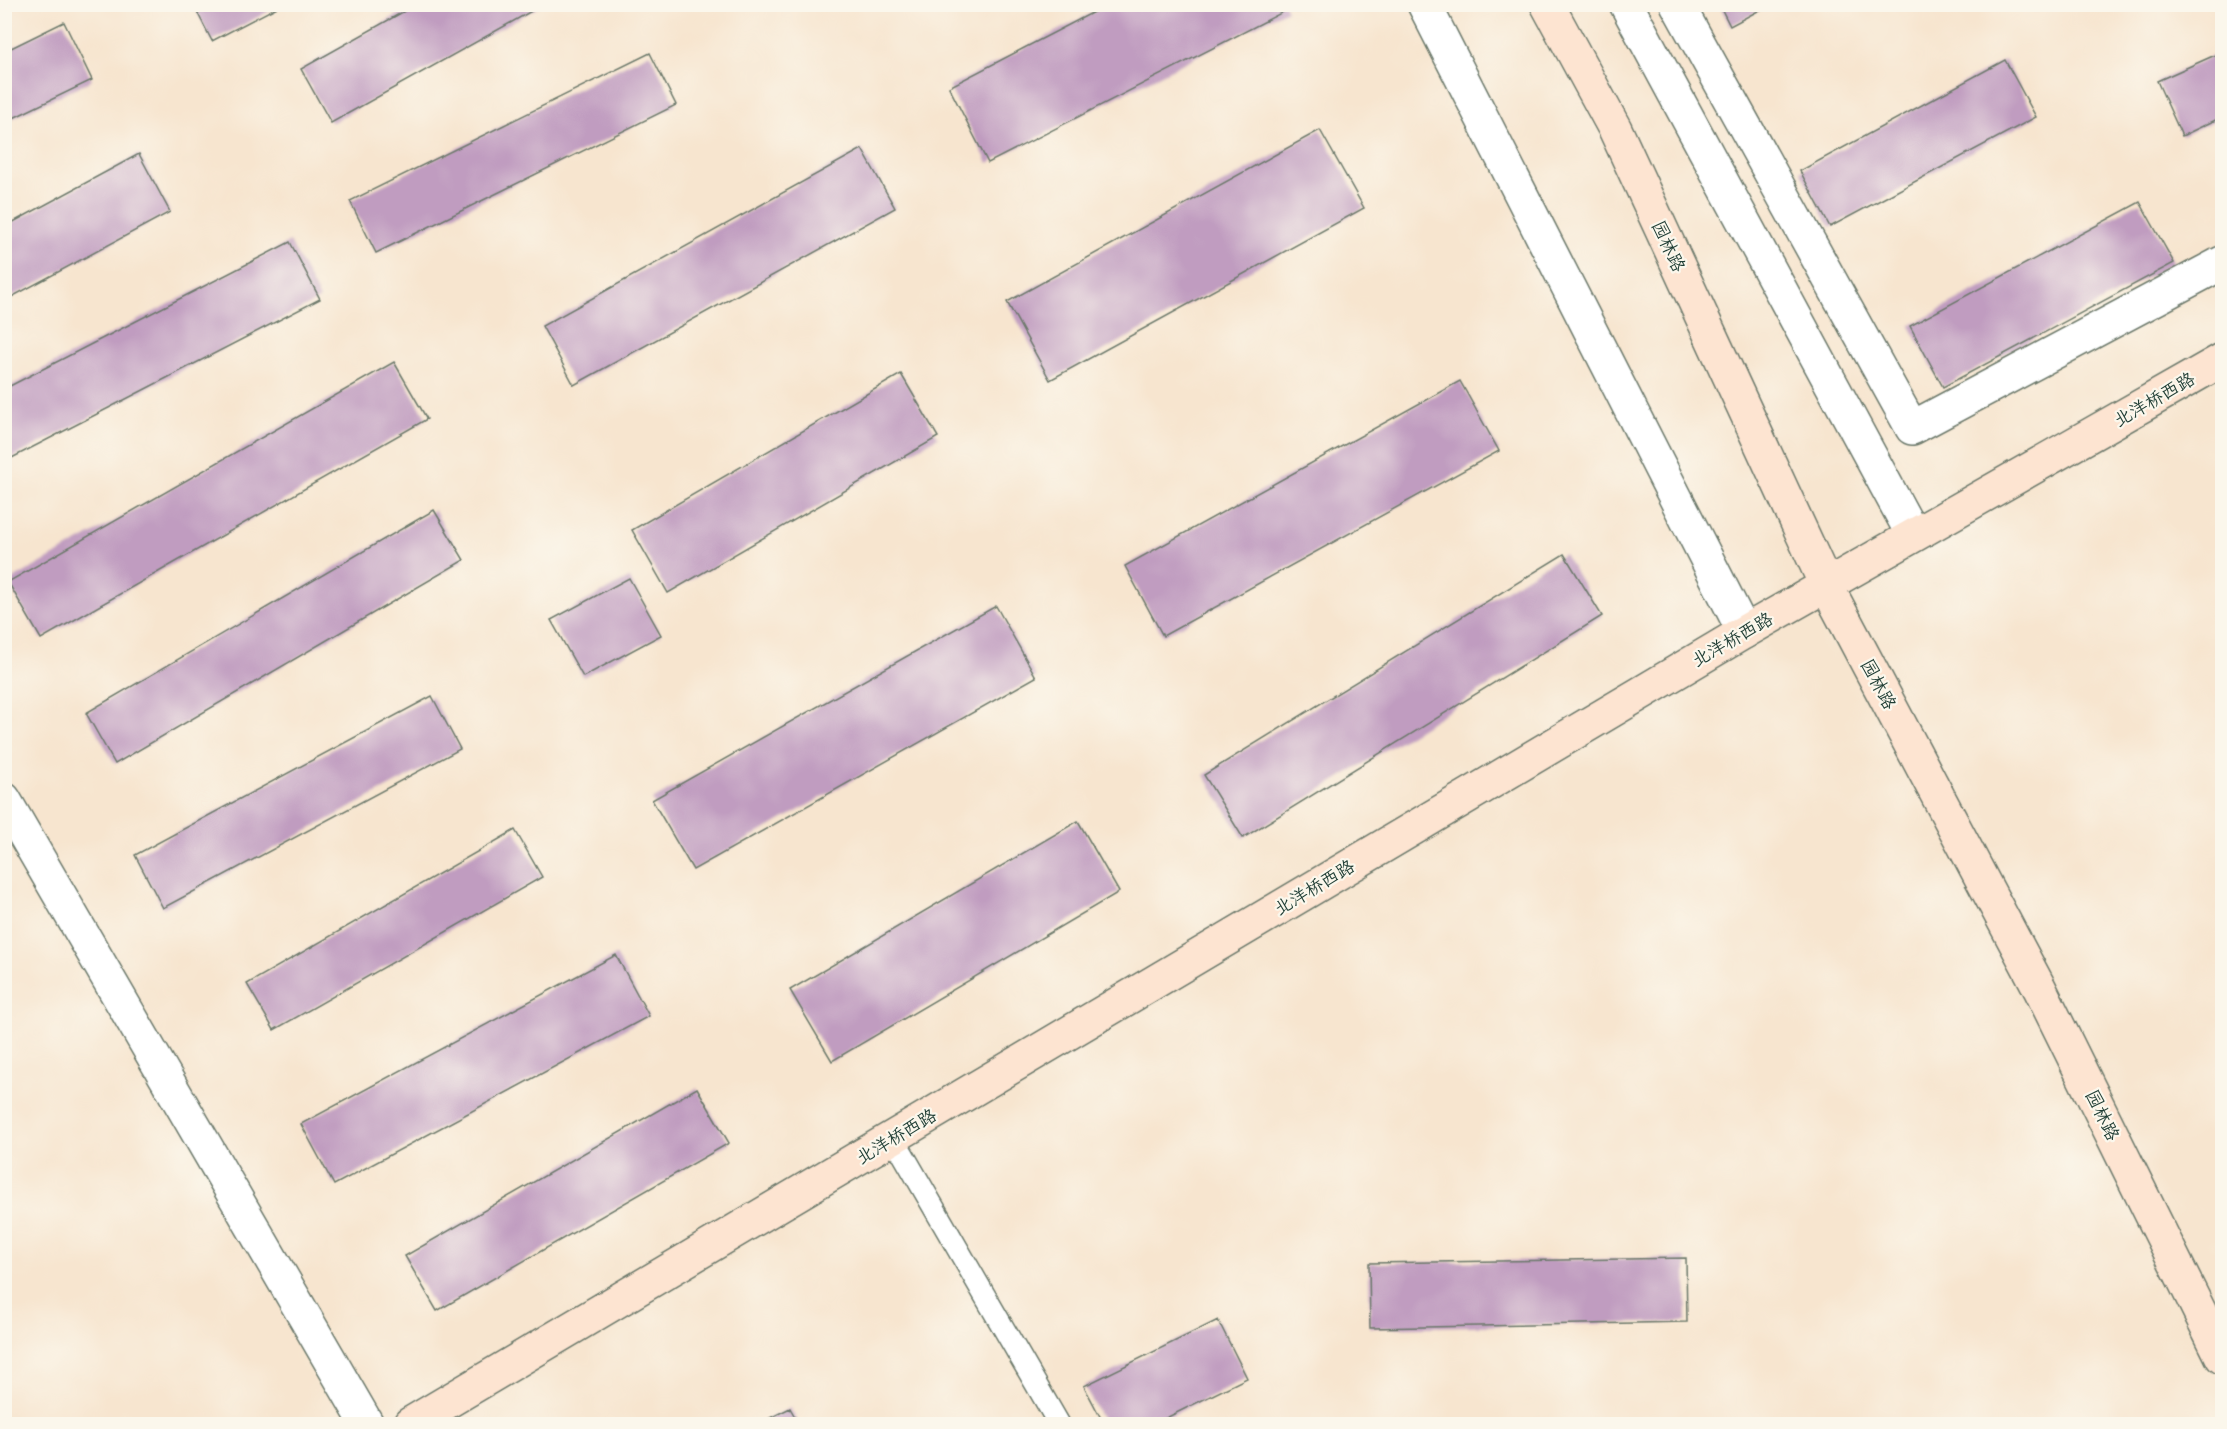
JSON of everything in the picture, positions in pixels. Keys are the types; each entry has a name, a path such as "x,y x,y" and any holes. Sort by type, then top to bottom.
{"main road":[{"name":"园林路","path":"1547,4 1614,129 1826,585 2040,989 2223,1357"},
{"name":"北洋桥西路","path":"410,1425 1744,632 2223,360"}],"street":[{"path":"1424,4 1744,632"},
{"path":"1626,4 1913,535"},
{"path":"1677,4 1912,428 2223,263"},
{"path":"4,799 368,1425"}],"lane":[{"path":"893,1137 1059,1425"}],"building":[{"path":"193,4 283,4 212,41"},
{"path":"417,4 544,4 331,123 301,69"},
{"path":"1109,4 1284,4 1287,10 988,163 949,87"},
{"path":"1719,4 1771,4 1730,26"},
{"path":"64,22 92,80 5,122 5,51"},
{"path":"2222,52 2222,117 2182,136 2157,81"},
{"path":"650,53 676,105 376,253 350,201"},
{"path":"2005,60 2036,117 1830,227 1800,171"},
{"path":"1320,130 1364,208 1050,380 1007,302"},
{"path":"862,149 895,208 574,385 542,326"},
{"path":"139,154 170,212 4,301 4,227"},
{"path":"2140,202 2174,263 1943,387 1910,326"},
{"path":"290,242 320,299 4,462 4,389"},
{"path":"394,362 427,419 41,639 8,582"},
{"path":"901,374 938,437 668,593 632,530"},
{"path":"1460,381 1499,451 1163,636 1125,566"},
{"path":"434,510 464,560 115,764 86,713"},
{"path":"1564,554 1602,616 1243,838 1204,775"},
{"path":"629,578 661,635 583,677 551,620"},
{"path":"996,606 1036,677 693,870 652,800"},
{"path":"432,696 460,749 163,908 135,855"},
{"path":"1078,821 1119,892 832,1061 790,990"},
{"path":"515,830 542,877 274,1030 247,984"},
{"path":"616,955 649,1016 334,1185 301,1124"},
{"path":"697,1088 729,1143 437,1311 405,1256"},
{"path":"1686,1258 1687,1322 1370,1328 1369,1263"},
{"path":"1218,1320 1247,1378 1154,1424 1104,1424 1084,1386"},
{"path":"790,1408 799,1424 758,1424"}]}
